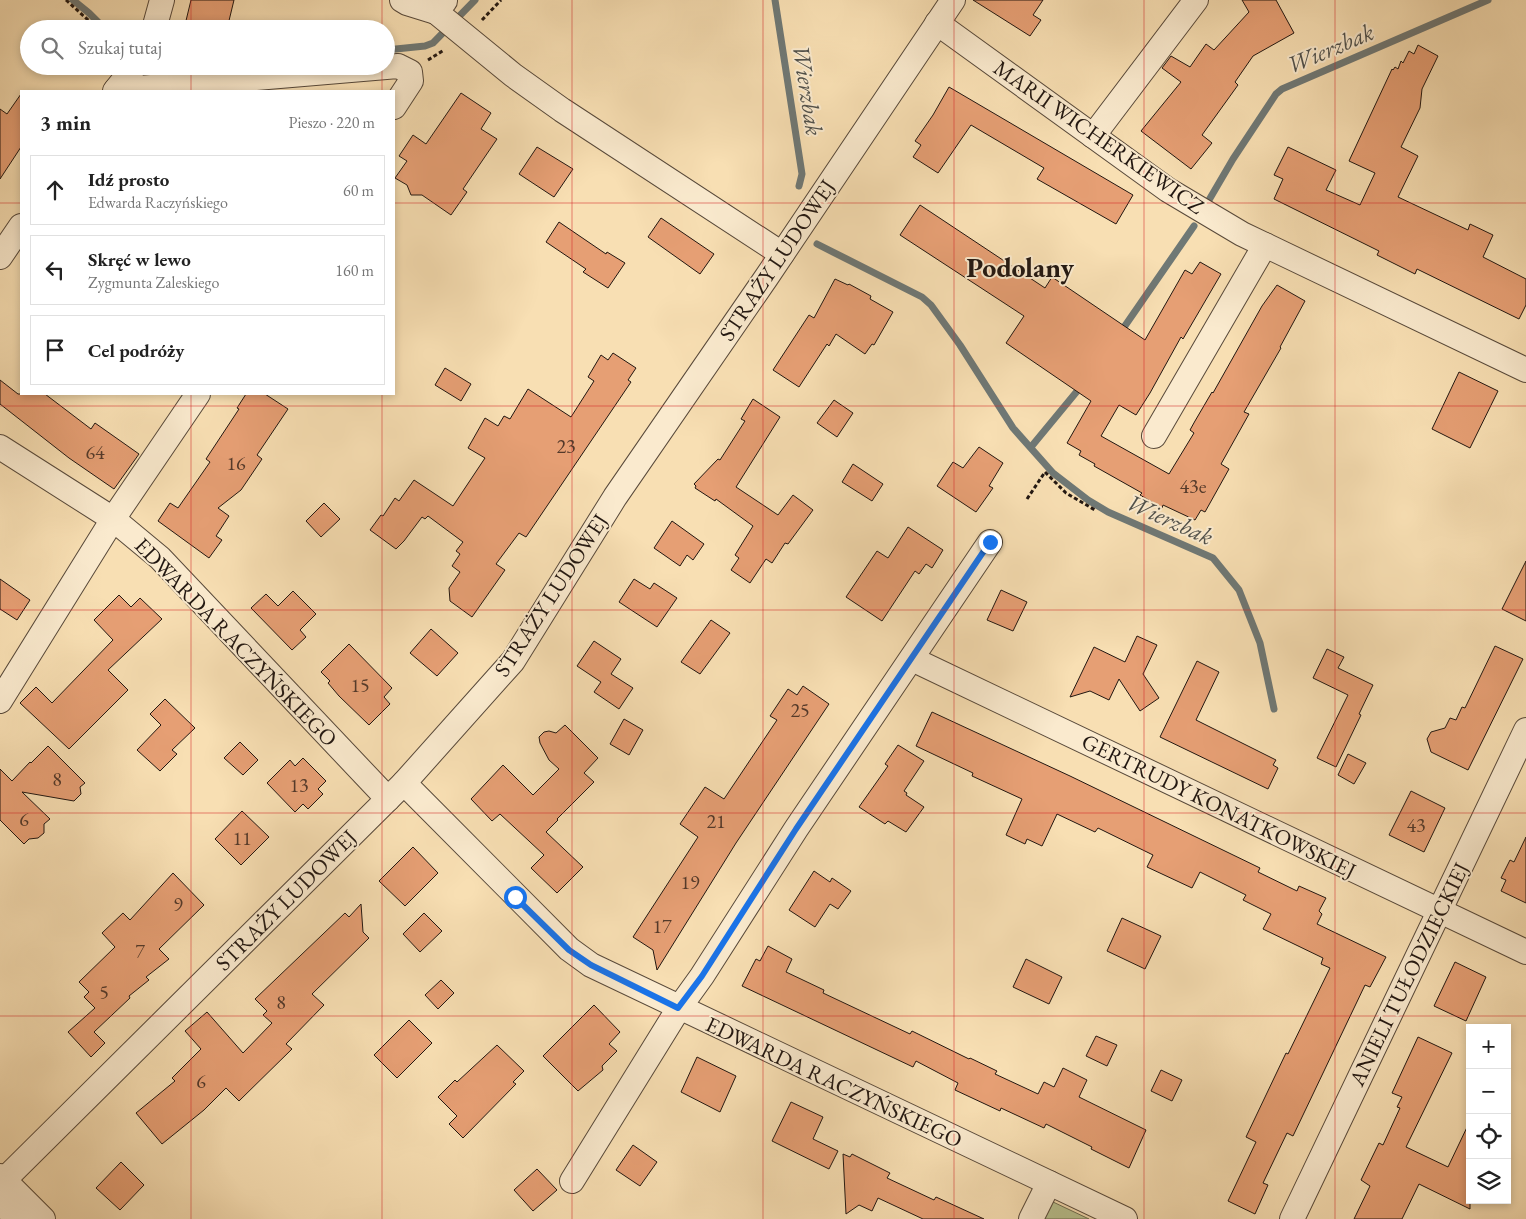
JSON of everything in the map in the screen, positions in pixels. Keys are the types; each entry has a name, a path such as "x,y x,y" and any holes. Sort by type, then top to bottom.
{"street":[{"path":"156,20 162,0"},
{"path":"402,0 407,4 449,18 513,75 562,110 782,254"},
{"name":"STRAŻY LUDOWEJ","path":"1,1185 396,791 513,661 615,497 953,0"},
{"path":"1093,136 1196,0"},
{"name":"MARII WICHERKIEWICZ","path":"937,23 1168,190 1242,234 1526,370"},
{"path":"395,70 404,69 411,81 395,105"},
{"path":"116,90 128,75"},
{"path":"126,90 321,75"},
{"path":"0,256 20,227"},
{"path":"1154,436 1265,245"},
{"path":"0,700 113,519 197,395"},
{"name":"EDWARDA RACZYŃSKIEGO","path":"0,447 113,519 160,558 396,791 515,897 569,950 591,965 678,1008 1125,1219"},
{"path":"572,1181 678,1008 702,976 796,829 990,542"},
{"name":"GERTRUDY KONATKOWSKIEJ","path":"912,659 1526,952"},
{"name":"ANIELI TUŁODZIECKIEJ","path":"1292,1219 1526,730"},
{"path":"1031,1219 1049,1183"},
{"path":"1,1185 18,1219"},
{"path":"1,1185 43,1219"}],"path":[{"path":"66,0 88,20"},
{"path":"404,69 449,18"},
{"path":"1027,499 1044,472 1066,493 1095,510"}],"green space":[{"path":"1051,1201 1089,1219 1043,1219"}],"building":[{"path":"191,0 234,0 229,20 186,20"},
{"path":"973,0 1043,0 1033,15 1041,20 1030,36"},
{"path":"1242,0 1276,0 1294,33 1253,56 1235,82 1238,85 1202,135 1212,143 1191,169 1141,131 1181,82 1162,68 1171,56 1190,67 1206,44 1214,50 1249,12"},
{"path":"1418,45 1438,56 1422,89 1420,108 1401,147 1418,156 1398,197 1468,230 1470,224 1493,235 1483,257 1526,279 1526,305 1519,319 1417,269 1415,274 1377,255 1379,251 1274,199 1283,179 1274,175 1288,147 1336,170 1326,190 1360,205 1375,173 1349,161 1392,69 1395,67 1398,69 1401,61 1403,63 1409,51 1414,54"},
{"path":"949,87 1133,195 1116,224 1037,179 1044,168 971,125 938,173 913,157 921,145 915,141"},
{"path":"461,93 491,113 481,129 497,139 463,189 467,192 451,215 422,195 411,195 407,185 395,178 407,161 399,156 413,135 426,144"},
{"path":"20,95 20,149 0,179 0,109 7,114"},
{"path":"537,147 573,169 554,197 519,174"},
{"path":"920,205 1045,288 1052,277 1145,340 1185,270 1192,274 1200,262 1221,274 1183,339 1181,337 1136,415 1119,405 1101,436 1169,474 1194,433 1190,430 1195,421 1262,306 1277,285 1305,301 1281,348 1244,412 1249,414 1221,464 1229,469 1205,512 1201,510 1195,520 1163,505 1162,508 1140,495 1142,493 1094,466 1095,464 1079,455 1081,451 1067,443 1091,401 1006,343 1024,316 900,235"},
{"path":"661,218 714,254 700,274 648,237"},
{"path":"559,222 606,254 607,252 625,263 608,288 583,272 586,269 546,242"},
{"path":"835,279 871,296 870,299 893,312 874,345 872,344 865,354 836,334 829,346 827,344 799,387 773,370 809,315 814,318"},
{"path":"613,353 636,368 628,380 631,382 526,537 519,533 496,564 505,570 472,617 450,601 449,588 460,572 452,566 460,554 456,551 463,542 428,516 425,519 422,517 396,549 370,530 381,515 383,516 395,498 399,501 414,480 453,506 485,458 468,448 485,418 498,426 504,416 510,419 528,389 571,417 594,381 588,377 601,355 608,360"},
{"path":"445,368 471,384 461,401 435,385"},
{"path":"1459,372 1498,391 1470,448 1432,429"},
{"path":"0,380 20,395 46,395 91,429 95,423 139,454 114,489 69,458 0,404"},
{"path":"245,395 267,395 288,409 257,455 262,459 241,490 218,508 229,516 216,536 222,540 209,558 158,521 170,503 178,508 210,462 206,459 239,409 237,408"},
{"path":"753,399 780,417 736,487 778,515 793,495 813,510 788,544 785,543 772,563 766,559 750,583 731,570 739,558 735,555 753,526 716,499 715,501 695,488 694,484 718,459 720,460 745,421 741,419"},
{"path":"834,400 853,413 837,437 817,423"},
{"path":"979,447 1003,463 989,486 993,488 976,512 937,486 953,462 963,468"},
{"path":"853,464 883,484 872,501 842,482"},
{"path":"324,503 340,519 321,537 306,521"},
{"path":"672,521 704,544 693,560 687,555 680,566 654,548"},
{"path":"908,527 943,550 932,568 926,564 919,574 915,571 882,621 846,597 877,551 888,558"},
{"path":"1526,561 1526,621 1502,609"},
{"path":"0,579 30,600 17,620 0,609"},
{"path":"634,579 650,589 654,583 677,598 657,627 619,602"},
{"path":"1001,590 1027,602 1013,631 987,620"},
{"path":"293,591 316,614 300,630 306,637 292,650 251,608 266,594 278,606"},
{"path":"119,595 131,607 140,598 162,619 108,670 128,690 69,749 20,703 36,687 52,703 113,640 94,620"},
{"path":"711,620 730,633 700,674 681,662"},
{"path":"431,629 458,653 437,676 410,653"},
{"path":"1137,636 1157,645 1143,674 1159,698 1140,711 1119,679 1109,700 1090,691 1070,697 1094,647 1125,662"},
{"path":"594,641 621,659 611,674 633,688 619,709 594,692 601,682 577,666"},
{"path":"349,644 392,688 384,697 390,704 369,725 339,696 328,683 330,681 321,672"},
{"path":"1495,646 1523,659 1468,770 1431,752 1427,739 1431,732 1445,728 1450,718 1456,720 1462,707 1465,708"},
{"path":"1327,649 1344,657 1338,668 1373,685 1336,767 1317,758 1348,695 1313,678"},
{"path":"1197,661 1219,672 1196,720 1276,760 1273,765 1278,768 1268,789 1160,737"},
{"path":"803,686 829,704 736,843 657,970 653,950 633,937 698,837 680,824 705,787 724,799 777,720 770,716 788,689 797,695"},
{"path":"165,699 195,728 172,750 177,754 160,771 137,750 161,725 150,714"},
{"path":"932,712 1260,868 1258,872 1297,891 1299,886 1326,898 1319,911 1322,914 1317,924 1386,957 1370,987 1365,985 1293,1136 1287,1133 1263,1183 1268,1185 1255,1214 1228,1201 1256,1142 1246,1137 1286,1053 1288,1054 1330,968 1321,964 1323,958 1263,929 1271,914 1243,900 1246,895 1200,872 1192,888 1147,867 1153,855 1098,828 1095,832 1057,814 1042,846 1027,839 1025,844 1006,835 1022,799 972,776 973,773 916,746"},
{"path":"624,719 643,730 629,755 610,744"},
{"path":"565,725 598,758 584,773 594,782 546,832 583,867 557,893 531,868 544,855 500,814 492,821 471,799 503,765 533,795 559,769 549,760 539,737 544,732 556,733"},
{"path":"240,742 258,760 243,775 224,758"},
{"path":"898,745 924,761 904,791 907,793 906,795 924,807 906,832 888,821 885,824 859,807 888,766 885,764"},
{"path":"48,746 85,783 80,787 81,794 74,801 22,792 50,819 44,824 44,833 38,838 29,839 24,844 0,820 0,769 12,781"},
{"path":"1348,754 1366,763 1354,784 1338,775"},
{"path":"303,758 326,781 318,789 323,794 308,809 303,804 295,812 267,783 290,760 295,766"},
{"path":"1411,791 1445,808 1424,852 1389,835"},
{"path":"242,811 269,837 241,865 215,839"},
{"path":"1526,837 1526,903 1501,891 1506,880 1501,878 1510,860 1514,862"},
{"path":"413,847 438,873 405,906 379,881"},
{"path":"814,871 830,882 832,878 851,891 838,909 830,904 815,927 789,910"},
{"path":"173,873 204,905 159,949 169,959 146,977 149,980 129,996 130,998 94,1032 105,1043 91,1057 68,1032 95,1008 84,997 89,992 79,982 115,947 102,933 123,913 130,920"},
{"path":"361,904 363,932 369,938 312,994 324,1005 286,1044 292,1049 239,1101 226,1088 204,1110 162,1144 136,1113 175,1081 172,1078 201,1049 185,1031 207,1012 243,1053 272,1023 263,1015 267,1011 255,999 345,913 349,917"},
{"path":"424,913 442,931 420,952 403,934"},
{"path":"1122,918 1161,936 1145,969 1107,951"},
{"path":"768,946 792,959 786,972 824,990 823,993 910,1034 912,1031 970,1058 997,1071 995,1074 1038,1094 1044,1082 1054,1087 1063,1068 1087,1080 1079,1097 1146,1130 1129,1168 1046,1124 1044,1128 1001,1108 1000,1111 955,1090 958,1083 916,1061 913,1067 742,986 756,959 760,961"},
{"path":"1026,959 1062,977 1049,1004 1013,987"},
{"path":"1455,962 1486,977 1466,1021 1434,1006"},
{"path":"441,980 454,993 438,1009 425,995"},
{"path":"594,1005 620,1032 609,1044 617,1051 602,1066 603,1070 578,1091 543,1056"},
{"path":"409,1020 432,1043 397,1078 374,1055"},
{"path":"1096,1036 1117,1045 1107,1066 1086,1056"},
{"path":"1418,1037 1452,1053 1406,1147 1448,1167 1466,1129 1466,1204 1470,1204 1470,1209 1419,1184 1402,1219 1354,1219 1370,1186 1361,1180 1379,1143 1383,1145 1400,1108 1397,1107 1402,1097 1392,1093"},
{"path":"497,1045 524,1071 513,1082 516,1084 463,1138 449,1124 457,1116 438,1097 455,1080 457,1082"},
{"path":"697,1057 736,1076 720,1112 681,1092"},
{"path":"1161,1070 1182,1080 1172,1101 1151,1091"},
{"path":"791,1102 823,1117 813,1139 838,1151 829,1169 772,1141"},
{"path":"633,1145 657,1162 640,1186 616,1170"},
{"path":"843,1154 850,1157 852,1154 890,1173 887,1178 934,1200 936,1197 984,1219 923,1219 878,1198 872,1211 859,1205 846,1214"},
{"path":"121,1162 144,1185 120,1210 96,1188"},
{"path":"537,1169 557,1190 533,1211 514,1190"}],"waterway":[{"name":"Wierzbak","path":"73,0 96,20"},
{"name":"Wierzbak","path":"395,49 425,46 433,43 475,0"},
{"name":"Wierzbak","path":"775,0 802,174 799,186"},
{"name":"Wierzbak","path":"1209,200 1233,159 1276,94 1282,89 1488,0"},
{"name":"Wierzbak","path":"1120,333 1194,226"},
{"name":"Wierzbak","path":"817,244 922,297 931,305 960,345 1013,428 1053,473 1088,500 1108,512 1213,558 1239,590 1260,643 1274,709"},
{"name":"Wierzbak","path":"1031,447 1083,384"}],"district":[{"name":"Podolany","path":"1020,267"}],"route":[{"path":"515,897 569,950 591,965 678,1008 702,976 796,829 990,542"}]}
